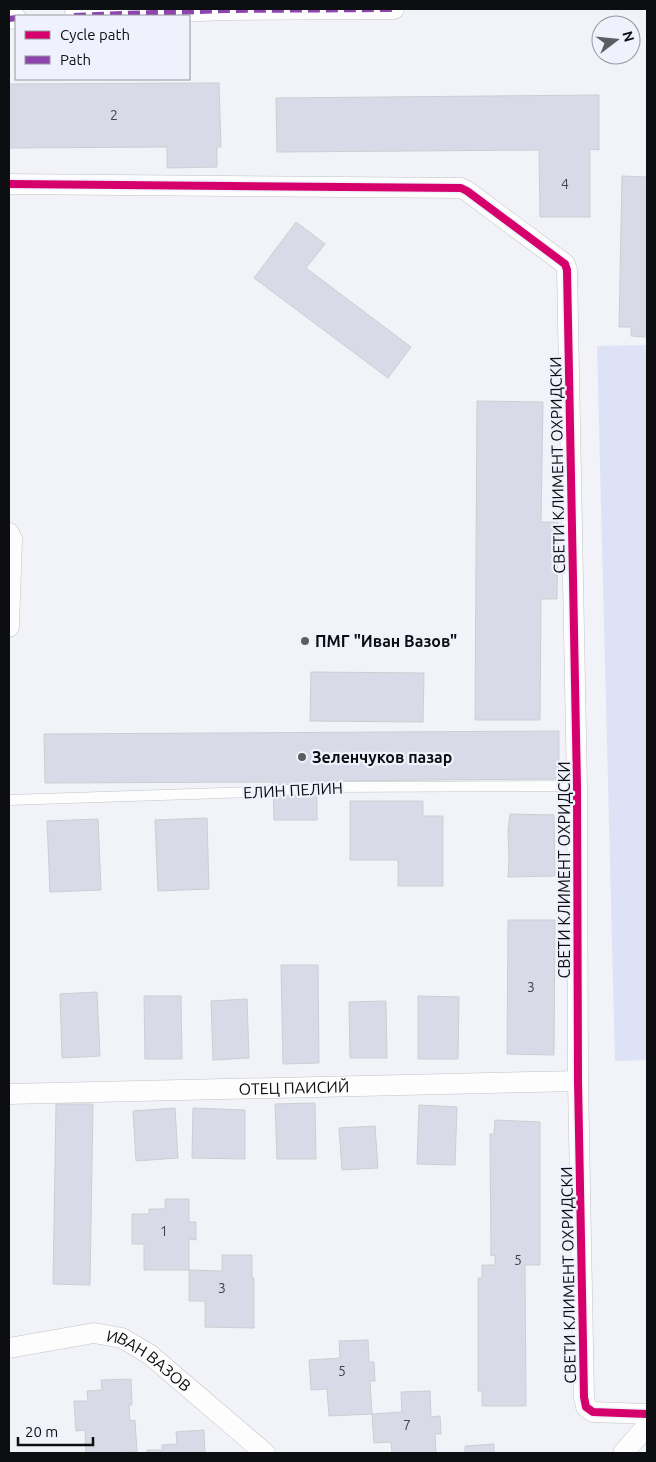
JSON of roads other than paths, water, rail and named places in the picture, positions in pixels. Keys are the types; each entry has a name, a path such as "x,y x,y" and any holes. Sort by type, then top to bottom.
{"street":[{"path":"99,15 226,10 394,9"},
{"name":"СВЕТИ КЛИМЕНТ ОХРИДСКИ","path":"9,184 461,188 468,190 565,264 567,270 577,786 578,1080 584,1396 586,1407 593,1412 647,1414"},
{"path":"9,533 12,539 9,627"},
{"name":"ОТЕЦ ПАИСИЙ","path":"9,1094 578,1080"},
{"name":"ИВАН ВАЗОВ","path":"9,1348 94,1333 122,1338 149,1354 265,1453"},
{"path":"623,1453 647,1426"}],"lane":[{"name":"ЕЛИН ПЕЛИН","path":"9,800 253,792 328,787 577,786"}],"place":[{"name":"ПМГ \"Иван Вазов\"","path":"305,641"},
{"name":"Зеленчуков пазар","path":"302,757"}]}
